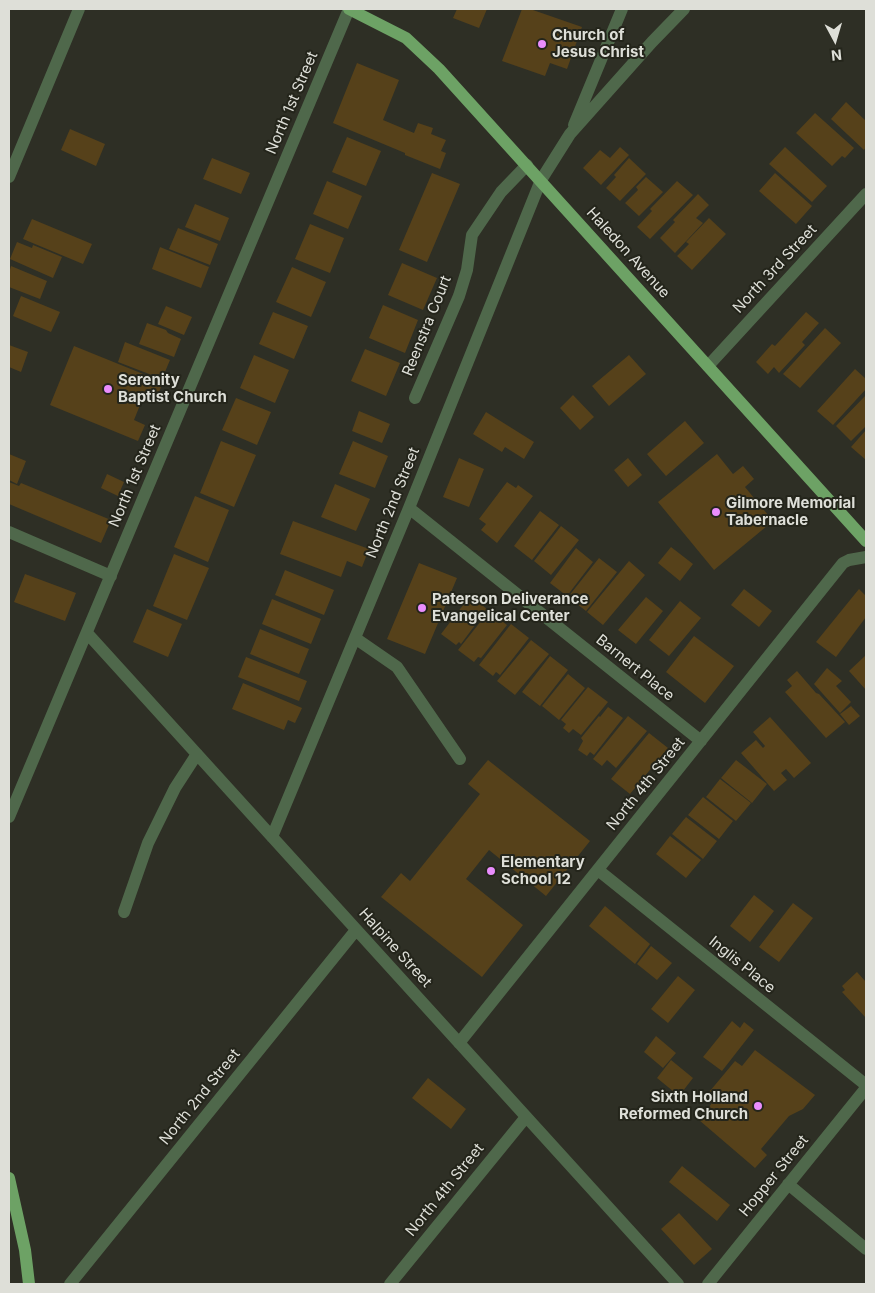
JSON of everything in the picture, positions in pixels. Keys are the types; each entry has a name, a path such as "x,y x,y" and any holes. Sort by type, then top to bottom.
{"main road":[{"name":"Haledon Avenue","path":"349,9 406,38 440,69 866,541"},
{"path":"9,1178 25,1250 30,1284"}],"street":[{"path":"9,177 79,9"},
{"name":"North 1st Street","path":"9,818 349,9"},
{"path":"570,134 622,9"},
{"path":"570,134 684,9"},
{"name":"North 2nd Street","path":"272,838 409,508 541,180 570,134"},
{"name":"Reenstra Court","path":"415,398 459,296 467,270 472,234 501,192 528,165"},
{"name":"North 3rd Street","path":"708,366 866,194"},
{"name":"Barnert Place","path":"409,508 701,741"},
{"path":"9,532 111,576"},
{"name":"North 4th Street","path":"459,1043 843,563 866,557"},
{"name":"Halpine Street","path":"87,633 678,1284"},
{"path":"355,638 397,667 460,759"},
{"path":"124,912 148,843 175,788 197,754"},
{"name":"Inglis Place","path":"598,870 866,1087"},
{"name":"North 2nd Street","path":"70,1284 356,930"},
{"name":"Hopper Street","path":"708,1284 866,1087"},
{"name":"North 4th Street","path":"390,1284 526,1117"},
{"path":"788,1184 866,1249"}],"building":[{"path":"457,9 487,9 479,28 453,18"},
{"name":"Church of Jesus Christ","path":"522,9 530,9 582,27 567,69 550,63 545,76 502,61"},
{"path":"357,63 399,80 383,120 414,133 418,123 433,128 431,134 446,140 441,151 446,153 440,169 333,123"},
{"path":"846,102 866,121 866,147 864,150 831,119"},
{"path":"815,113 854,148 845,158 842,156 832,166 796,133"},
{"path":"70,129 105,144 96,166 61,150"},
{"path":"347,137 381,151 366,186 332,172"},
{"path":"620,147 629,155 601,185 583,168 600,150 610,158"},
{"path":"785,147 827,186 812,202 769,164"},
{"path":"212,158 250,173 241,194 203,179"},
{"path":"629,158 646,174 620,201 606,188 616,177 614,175"},
{"path":"432,173 460,184 427,262 399,250"},
{"path":"775,173 812,206 796,224 759,191"},
{"path":"646,177 663,192 639,216 625,203 638,190 636,187"},
{"path":"327,181 362,196 348,229 313,214"},
{"path":"677,181 693,195 650,239 637,227 652,211 650,209"},
{"path":"698,194 709,205 696,218 703,223 675,253 660,238 675,222 673,220"},
{"path":"195,204 229,218 220,241 185,227"},
{"path":"709,218 726,234 692,270 677,256 689,244 686,242"},
{"path":"32,219 92,244 83,264 23,239"},
{"path":"310,224 344,238 330,273 295,259"},
{"path":"178,228 218,244 210,265 169,249"},
{"path":"17,242 32,248 33,245 62,257 53,278 10,259"},
{"path":"160,247 209,267 201,288 152,269"},
{"path":"402,263 437,278 423,310 388,295"},
{"path":"11,266 47,281 40,299 9,287"},
{"path":"292,267 326,282 311,317 276,302"},
{"path":"21,296 60,312 51,332 13,316"},
{"path":"383,305 418,320 405,353 369,338"},
{"path":"166,306 192,317 184,335 158,324"},
{"path":"273,312 308,326 294,359 259,344"},
{"path":"806,312 819,323 802,342 805,345 779,373 774,367 768,374 756,362 772,344 775,346"},
{"path":"147,323 166,330 168,333 181,339 174,357 139,344"},
{"path":"825,328 841,343 800,388 783,374"},
{"path":"125,342 170,360 162,379 118,362"},
{"path":"9,345 28,352 21,372 9,367"},
{"name":"Serenity Baptist Church","path":"74,346 163,382 156,400 144,395 134,420 145,425 138,441 50,405"},
{"path":"365,349 400,363 386,396 351,381"},
{"path":"254,355 289,370 275,403 240,388"},
{"path":"629,355 646,374 609,406 592,386"},
{"path":"855,369 866,379 866,389 833,425 817,411"},
{"path":"573,395 594,417 580,430 560,408"},
{"path":"866,395 866,426 851,441 836,426"},
{"path":"236,398 271,412 257,445 222,430"},
{"path":"359,411 390,424 382,443 352,431"},
{"path":"486,412 534,442 524,459 505,447 502,452 473,434"},
{"path":"685,421 704,443 666,476 647,454"},
{"path":"866,430 866,460 851,447"},
{"path":"221,441 256,455 234,507 200,493"},
{"path":"353,441 388,456 375,488 339,474"},
{"path":"9,454 26,461 17,484 9,480"},
{"name":"Gilmore Memorial Tabernacle","path":"717,454 733,474 743,466 754,479 745,487 773,521 714,570 658,502"},
{"path":"459,458 484,469 469,507 443,497"},
{"path":"628,458 642,475 628,487 614,470"},
{"path":"107,474 124,482 118,496 101,488"},
{"path":"9,482 19,486 21,483 111,520 101,543 9,504"},
{"path":"507,482 516,488 518,485 533,496 497,543 481,530 486,524 479,519"},
{"path":"335,484 370,499 356,531 321,517"},
{"path":"195,496 229,510 208,562 174,547"},
{"path":"540,511 559,525 532,560 514,546"},
{"path":"293,521 369,549 362,567 347,561 341,577 280,554"},
{"path":"561,526 579,540 551,575 534,561"},
{"path":"671,547 693,564 680,581 658,563"},
{"path":"576,548 593,562 567,596 550,583"},
{"path":"174,554 209,568 187,620 153,606"},
{"path":"599,558 617,572 586,611 568,597"},
{"path":"629,561 645,575 603,625 587,612"},
{"name":"Paterson Deliverance Evangelical Center","path":"419,563 457,578 425,654 387,639"},
{"path":"285,570 334,590 324,615 275,595"},
{"path":"25,574 76,593 65,621 14,602"},
{"path":"744,589 772,611 759,627 731,605"},
{"path":"859,589 866,596 866,617 836,657 816,642"},
{"path":"470,596 487,609 461,644 459,642 456,645 441,634"},
{"path":"646,597 663,611 636,644 618,630"},
{"path":"272,599 321,619 311,644 262,624"},
{"path":"680,601 701,618 669,656 649,640"},
{"path":"147,609 182,624 168,657 133,642"},
{"path":"489,611 507,625 481,658 478,657 474,662 458,650"},
{"path":"511,624 529,638 500,675 496,672 493,676 479,665"},
{"path":"260,629 309,649 299,674 250,654"},
{"path":"694,636 734,666 705,703 666,672"},
{"path":"531,640 549,654 515,695 497,681"},
{"path":"866,655 866,690 849,671"},
{"path":"550,656 568,670 540,706 522,692"},
{"path":"246,657 307,681 299,701 238,677"},
{"path":"827,668 842,681 836,686 851,702 840,713 814,684"},
{"path":"797,671 845,722 826,738 785,692 792,686 787,680"},
{"path":"568,674 585,688 559,720 542,706"},
{"path":"243,683 302,708 295,723 288,720 284,730 232,709"},
{"path":"588,687 608,702 581,735 573,729 569,733 563,728 566,724 561,720"},
{"path":"851,706 860,716 849,725 840,714"},
{"path":"608,707 623,718 594,755 590,752 587,756 578,750 583,741 581,738"},
{"path":"628,716 647,731 616,768 607,760 602,766 593,759"},
{"path":"770,717 811,763 794,778 786,769 781,773 787,780 774,791 741,753 756,740 763,748 765,746 753,732"},
{"path":"649,733 668,748 630,794 611,779"},
{"path":"488,760 590,841 546,896 489,850 466,879 523,925 482,977 381,897 401,873 410,881 480,794 468,784"},
{"path":"736,760 767,784 752,803 721,778"},
{"path":"720,779 751,803 736,821 706,797"},
{"path":"703,797 733,821 719,839 688,815"},
{"path":"686,817 717,841 703,859 672,834"},
{"path":"670,836 701,860 686,878 656,854"},
{"path":"754,895 774,911 750,942 730,926"},
{"path":"793,903 813,918 779,962 759,947"},
{"path":"605,906 650,944 635,964 589,926"},
{"path":"651,946 672,963 657,980 637,964"},
{"path":"857,972 866,982 866,1018 842,992 845,990 842,986"},
{"path":"678,976 695,990 668,1023 651,1009"},
{"path":"732,1021 740,1028 744,1022 754,1030 722,1071 703,1057"},
{"path":"656,1036 676,1053 663,1068 644,1052"},
{"name":"Sixth Holland Reformed Church","path":"755,1050 815,1095 803,1109 789,1116 761,1149 767,1155 755,1168 699,1120 712,1103 705,1097 735,1061 742,1066"},
{"path":"671,1060 693,1078 679,1096 657,1078"},
{"path":"428,1078 466,1109 451,1129 412,1098"},
{"path":"682,1166 730,1205 717,1221 669,1182"},
{"path":"679,1213 712,1249 694,1265 661,1229"}],"place":[{"name":"Church of Jesus Christ","path":"542,44"},
{"name":"Serenity Baptist Church","path":"108,389"},
{"name":"Gilmore Memorial Tabernacle","path":"716,512"},
{"name":"Paterson Deliverance Evangelical Center","path":"422,608"},
{"name":"Elementary School 12","path":"491,871"},
{"name":"Sixth Holland Reformed Church","path":"758,1106"}]}
